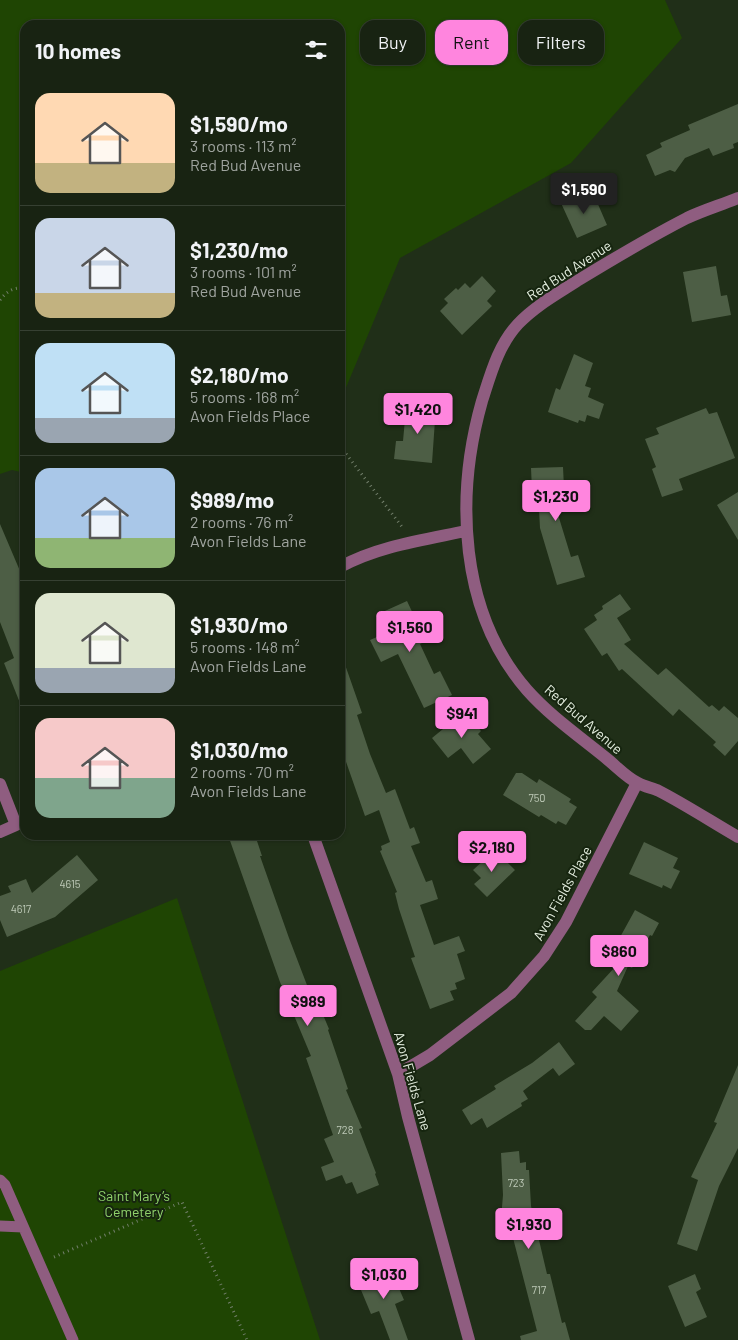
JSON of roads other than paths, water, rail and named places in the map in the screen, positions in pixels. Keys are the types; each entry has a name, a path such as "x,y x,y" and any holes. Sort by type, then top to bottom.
{"street":[{"name":"Red Bud Avenue","path":"738,198 689,218 611,260 539,305 518,324 493,364 472,444 466,486 466,531 476,588 484,616 495,642 510,668 528,690 557,719 637,783 657,790 738,837"},
{"path":"345,564 383,548 466,531"},
{"name":"Avon Fields Place","path":"398,1074 430,1055 511,993 544,956 566,922 637,783"},
{"path":"0,784 16,825 0,832"},
{"name":"Avon Fields Lane","path":"315,840 398,1074 408,1118 469,1340"}],"lane":[{"path":"0,1180 5,1185 73,1340"},
{"path":"0,1226 23,1227"}],"park label":[{"name":"Saint Mary’s Cemetery","path":"134,1204"}]}
